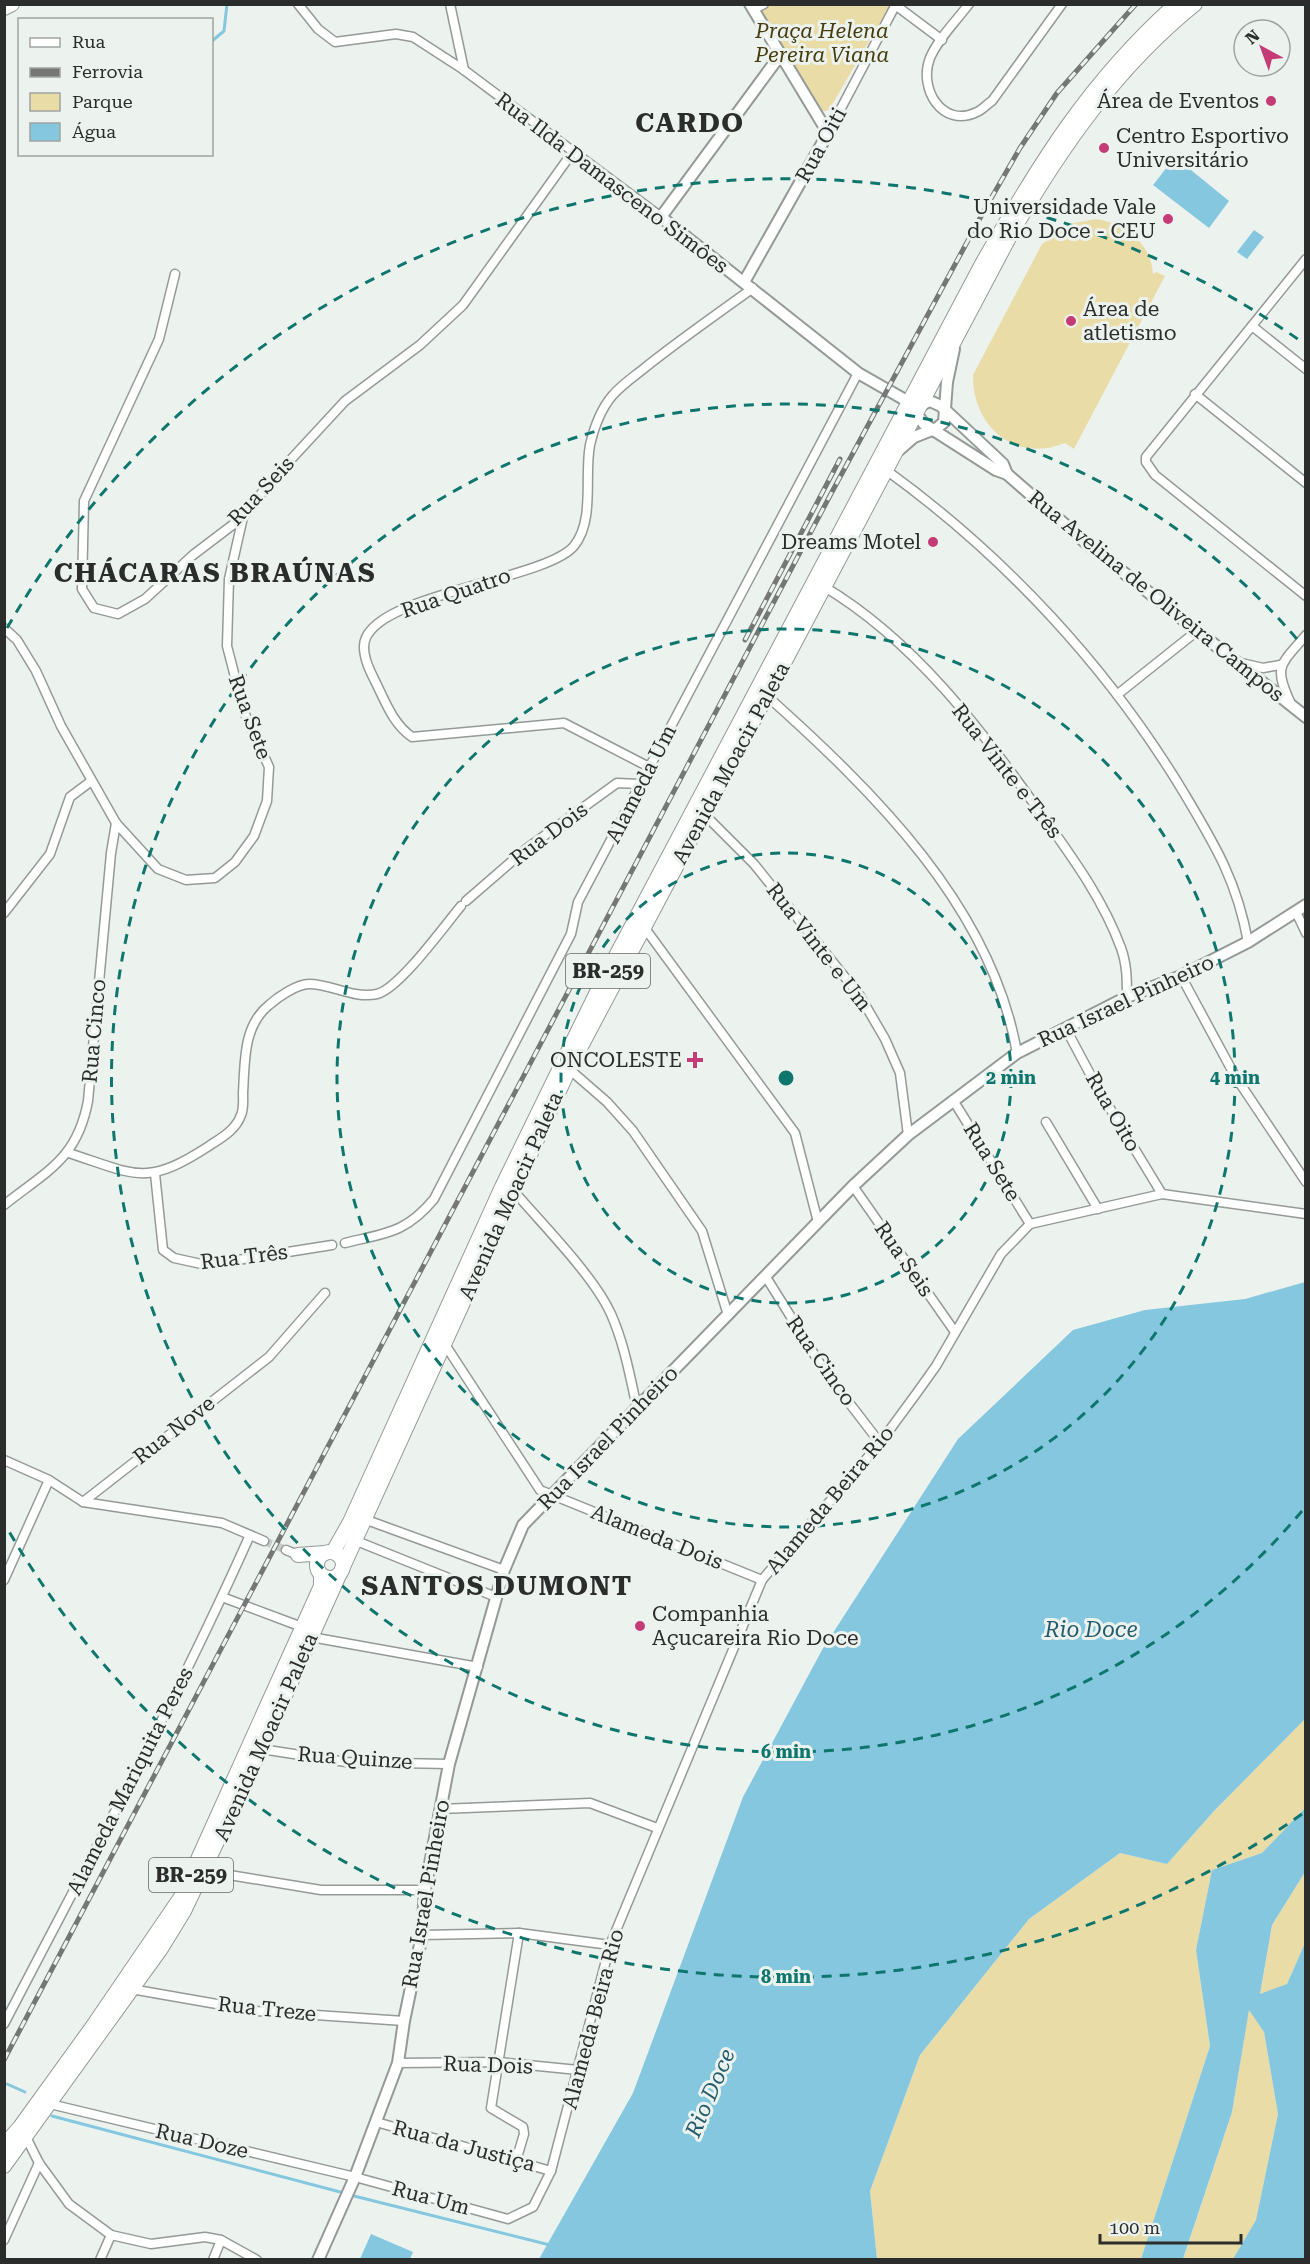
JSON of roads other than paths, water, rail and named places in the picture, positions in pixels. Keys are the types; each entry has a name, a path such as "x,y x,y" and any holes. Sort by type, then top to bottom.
{"main road":[{"path":"4,8 12,4"},
{"name":"Avenida Moacir Paleta","path":"329,1553 350,1522 502,1187 588,1009 913,405 982,264 1053,144 1102,79 1176,4"},
{"name":"Avenida Moacir Paleta","path":"4,2166 24,2132 181,1897 307,1632 341,1570 569,1070 703,813 897,451 913,405 958,334 1012,232 1073,134 1120,74 1152,41 1195,6"},
{"path":"292,1553 329,1553 342,1560 341,1570 333,1577 320,1573 292,1553"},
{"path":"320,1573 319,1559 329,1553"},
{"name":"Avenida Moacir Paleta","path":"4,2145 24,2132 50,2104 184,1911 261,1749 307,1632 321,1586 320,1573"}],"street":[{"name":"Rua Ilda Damasceno Simôes","path":"298,4 318,29 335,42 404,34 464,70 749,285 858,373 913,405"},
{"path":"450,4 464,70"},
{"path":"764,4 752,7 828,133"},
{"path":"969,4 930,57 926,78 927,88 934,102 948,112 964,115 976,113 992,101 1062,4"},
{"path":"895,5 942,40"},
{"name":"Rua Oiti","path":"749,285 895,5"},
{"path":"660,217 781,54"},
{"name":"Rua Seis","path":"175,274 159,339 84,501 82,589 94,608 118,614 145,599 193,555 243,517 271,481 345,401 420,345 463,304 572,153"},
{"path":"1305,259 1146,457 1146,462 1155,475 1305,596"},
{"name":"Rua Quatro","path":"649,767 564,723 412,736 401,730 391,713 367,665 363,645 369,633 386,619 408,607 480,582 546,564 564,556 582,534 590,444 602,412 611,396 749,285"},
{"path":"1252,326 1305,369"},
{"path":"897,451 914,437 944,422 948,371 958,334"},
{"name":"Alameda Um","path":"345,1243 408,1226 434,1198 571,934 578,902 612,842 640,784 858,373"},
{"path":"1195,394 1305,483"},
{"path":"913,405 930,401 946,411"},
{"name":"Rua Avelina de Oliveira Campos","path":"913,405 921,421 932,430 996,470 1007,474 1085,542 1305,717"},
{"name":"Rua Avelina de Oliveira Campos","path":"946,411 1003,464 1007,474"},
{"path":"886,470 936,507 1023,586 1118,694 1153,741 1212,839 1238,895 1248,942"},
{"name":"Rua Sete","path":"4,628 17,640 36,671 90,782 116,824 158,869 186,880 215,878 235,862 254,836 267,801 269,767 244,712 227,645 229,579 243,517"},
{"name":"Rua Vinte e Três","path":"824,586 886,633 932,677 974,724 1019,781 1070,855 1108,920 1122,950 1127,997"},
{"path":"1118,694 1197,631"},
{"path":"1292,706 1280,681 1280,665 1305,635"},
{"path":"1237,662 1263,668 1280,665"},
{"path":"767,696 856,782 923,860 967,920 997,976 1010,1016 1017,1053"},
{"path":"4,913 50,854 70,797 90,782"},
{"name":"Rua Dois","path":"69,1153 130,1173 155,1174 172,1168 229,1133 242,1115 249,1032 255,1017 270,1004 287,992 308,984 348,994 378,994 411,968 464,903 526,849 617,783 640,784"},
{"name":"Rua Vinte e Um","path":"703,813 754,864 860,996 885,1039 900,1073 908,1135"},
{"name":"Rua Cinco","path":"4,1205 69,1153 83,1127 88,1101 116,824"},
{"name":"Rua Israel Pinheiro","path":"318,2259 354,2179 398,2063 404,2021 422,1935 425,1890 450,1764 504,1570 523,1525 853,1186 908,1135 1017,1053 1127,997 1181,976 1248,942 1305,905"},
{"path":"1296,912 1305,933"},
{"path":"644,927 795,1133 818,1222"},
{"path":"1181,976 1235,1076 1305,1182"},
{"name":"Rua Oito","path":"1066,1029 1097,1088 1162,1194"},
{"path":"569,1070 607,1102 633,1131 702,1231 728,1315"},
{"name":"Rua Sete","path":"953,1100 1030,1224"},
{"path":"1046,1122 1098,1209"},
{"name":"Rua Três","path":"155,1174 163,1250 174,1258 206,1265 332,1245"},
{"name":"Rua Seis","path":"853,1186 955,1332"},
{"path":"513,1190 579,1269 610,1312 625,1354 637,1408"},
{"path":"1030,1224 1162,1194 1305,1214"},
{"name":"Alameda Beira Rio","path":"508,2219 533,2207 551,2171 610,1945 762,1580 880,1443 936,1366 1001,1254 1030,1224"},
{"name":"Rua Cinco","path":"766,1277 824,1370 880,1443"},
{"name":"Rua Nove","path":"83,1502 269,1357 325,1293"},
{"name":"Alameda Dois","path":"444,1343 540,1490 762,1580"},
{"path":"4,1460 49,1480 83,1502 222,1523 264,1541"},
{"path":"4,1580 49,1480"},
{"path":"364,1519 504,1570"},
{"name":"Alameda Mariquita Peres","path":"4,2024 222,1597 250,1535"},
{"path":"354,1540 496,1597"},
{"path":"222,1597 307,1632 478,1667"},
{"name":"Rua Quinze","path":"261,1749 346,1762 450,1764"},
{"path":"440,1809 590,1803 657,1828"},
{"path":"205,1870 321,1890 425,1890"},
{"path":"422,1935 519,1933 610,1945"},
{"path":"516,2161 524,2134 523,2127 491,2108 519,1933"},
{"name":"Rua Treze","path":"131,1989 257,2011 404,2021"},
{"name":"Rua Dois","path":"398,2063 499,2062 578,2070"},
{"name":"Rua Doze","path":"50,2104 354,2179"},
{"name":"Rua da Justiça","path":"376,2122 551,2171"},
{"path":"24,2132 39,2163 69,2204 111,2235 151,2244 205,2237 221,2240 257,2259"},
{"path":"4,2240 39,2163"},
{"name":"Rua Um","path":"354,2179 508,2219"},
{"path":"100,2259 111,2235"},
{"path":"213,2259 221,2240"}],"water":[{"path":"1175,157 1229,201 1209,228 1153,185"},
{"path":"1254,230 1264,237 1247,259 1237,252"},
{"name":"Rio Doce","path":"1305,1282 1305,1719 1214,1811 1167,1864 1120,1853 1029,1919 920,2055 870,2191 877,2259 539,2259 633,2093 743,1797 822,1650 958,1439 1073,1330 1145,1310 1245,1299"},
{"path":"1305,1808 1305,1872 1272,1925 1260,1994 1287,1984 1305,1943 1305,2259 1233,2259 1256,2220 1278,2114 1264,2032 1249,2010 1232,2112 1183,2259 1141,2259 1210,2046 1196,1950 1212,1870 1262,1853"},
{"path":"371,2234 413,2252 410,2259 360,2259"}],"waterway":[{"path":"213,40 224,31 227,4"},
{"path":"7,2084 25,2092"},
{"path":"52,2116 344,2193"},
{"path":"350,2195 550,2245"}],"tunnel":[{"path":"264,1541 286,1550"}],"railway":[{"path":"4,2060 833,490 985,209 1020,148 1057,93 1136,4"},
{"path":"745,640 840,459"}],"place":[{"name":"Área de Eventos","path":"1271,101"},
{"name":"Centro Esportivo Universitário","path":"1104,148"},
{"name":"Universidade Vale do Rio Doce - CEU","path":"1168,219"},
{"name":"Área de atletismo","path":"1071,321"},
{"name":"Dreams Motel","path":"933,542"},
{"name":"ONCOLESTE","path":"695,1060"},
{"name":"Companhia Açucareira Rio Doce","path":"640,1626"}],"district":[{"name":"CARDO","path":"690,123"},
{"name":"CHÁCARAS BRAÚNAS","path":"215,573"},
{"name":"SANTOS DUMONT","path":"497,1586"}],"park label":[{"name":"Praça Helena Pereira Viana","path":"822,43"}]}
